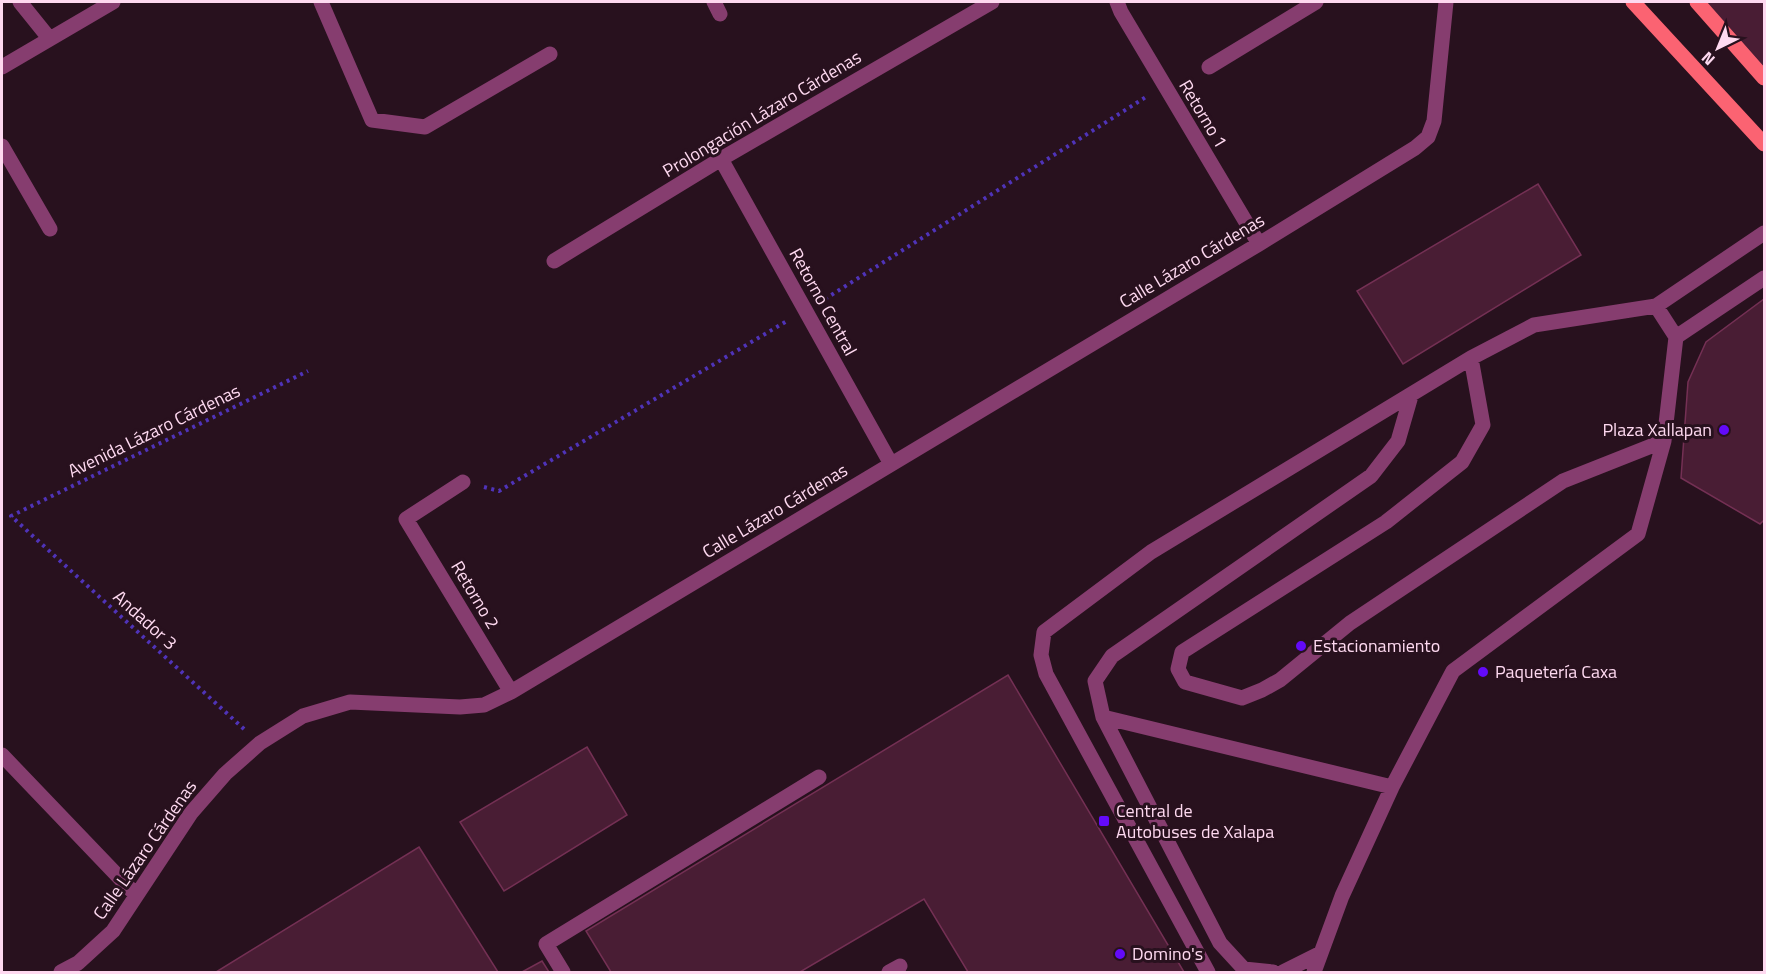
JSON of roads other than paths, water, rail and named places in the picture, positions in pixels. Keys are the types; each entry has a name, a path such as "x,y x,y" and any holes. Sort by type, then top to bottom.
{"main road":[{"path":"1633,2 1764,144"},
{"path":"1697,2 1764,78"}],"street":[{"path":"20,2 49,38"},
{"path":"2,66 112,2"},
{"path":"321,2 372,120 425,127 550,54"},
{"name":"Prolongación Lázaro Cárdenas","path":"554,261 721,159 992,2"},
{"name":"Retorno 1","path":"1117,2 1120,12 1259,244"},
{"path":"1209,67 1316,2"},
{"name":"Calle Lázaro Cárdenas","path":"61,972 78,963 113,931 191,813 225,774 260,743 303,716 350,702 460,707 484,705 511,692 1259,244 1415,148 1428,137 1434,121 1446,2"},
{"path":"2,146 50,229"},
{"name":"Retorno Central","path":"721,159 891,464"},
{"path":"1208,972 1046,674 1041,655 1044,632 1151,552 1471,358 1534,325 1656,306 1764,233"},
{"path":"1676,337 1764,278"},
{"path":"1314,972 1342,896 1392,787 1453,671 1638,534 1664,441 1676,337 1656,306"},
{"path":"1471,358 1483,425 1462,462 1386,522 1182,652 1178,669 1185,682 1242,698 1262,690 1280,680 1350,623 1563,481 1664,441"},
{"path":"1273,972 1244,969 1220,943 1103,717 1095,681 1112,656 1371,476 1398,441 1411,396"},
{"name":"Retorno 2","path":"463,482 406,519 511,692"},
{"path":"1103,717 1392,787"},
{"path":"2,755 136,895"},
{"path":"563,972 546,944 819,777"},
{"path":"1283,972 1319,954"}],"place":[{"name":"Plaza Xallapan","path":"1724,430"},
{"name":"Estacionamiento","path":"1301,646"},
{"name":"Paquetería Caxa","path":"1483,672"},
{"name":"Central de Autobuses de Xalapa","path":"1104,821"},
{"name":"Domino's","path":"1120,954"}]}
